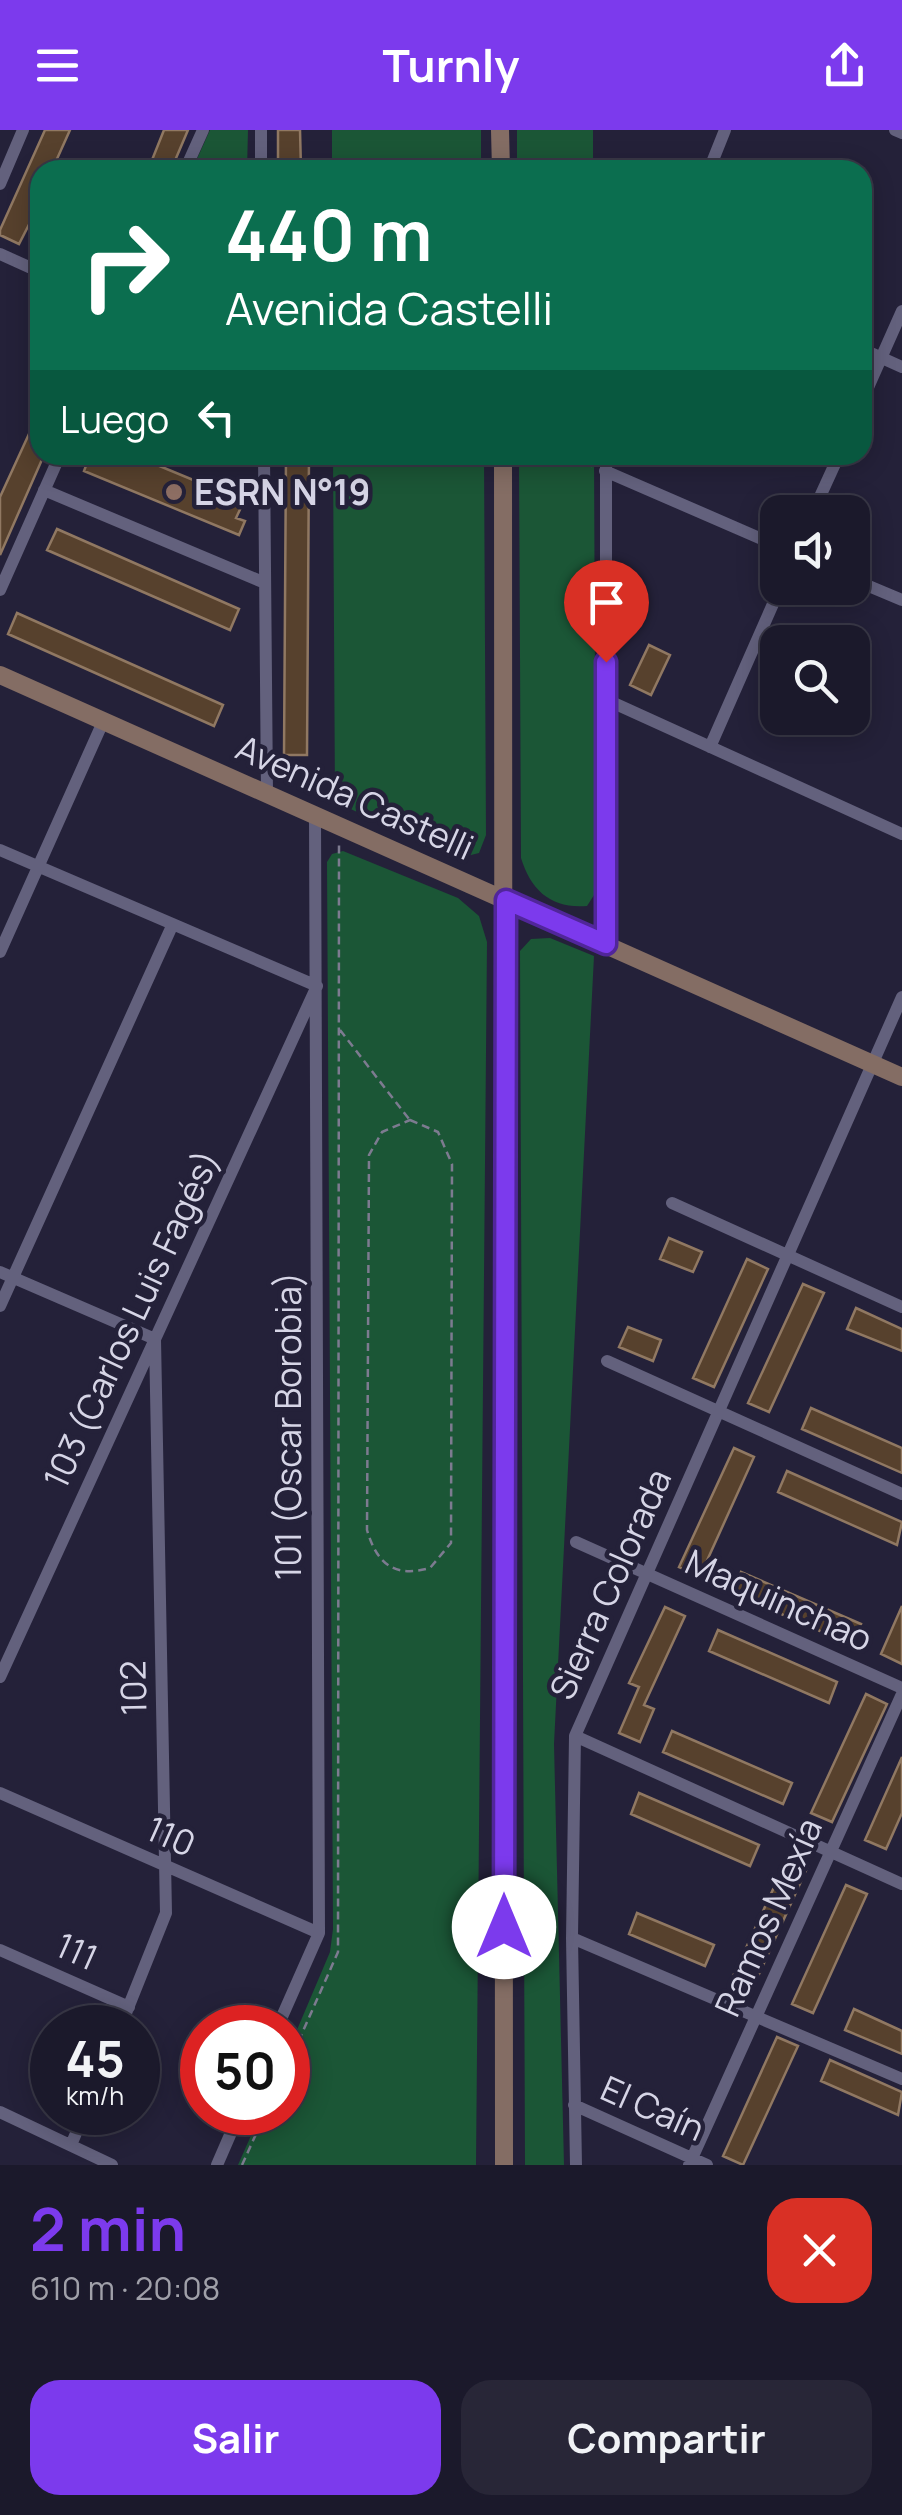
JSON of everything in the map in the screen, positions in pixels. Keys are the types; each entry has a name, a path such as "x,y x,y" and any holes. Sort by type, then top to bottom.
{"main road":[{"path":"500,130 500,160"},
{"path":"503,465 504,2165"},
{"name":"Avenida Castelli","path":"0,675 902,1077"}],"street":[{"path":"0,184 23,130"},
{"path":"190,160 203,130"},
{"path":"261,130 261,160"},
{"path":"713,160 725,130"},
{"path":"894,130 902,133"},
{"path":"0,254 30,268"},
{"path":"872,379 902,311"},
{"path":"872,353 902,367"},
{"path":"0,590 55,465"},
{"path":"264,465 268,794"},
{"path":"606,465 606,944"},
{"path":"821,495 835,465"},
{"path":"606,470 760,538"},
{"path":"44,490 265,583"},
{"path":"870,587 902,600"},
{"path":"710,747 773,605"},
{"path":"607,700 902,834"},
{"path":"0,952 103,722"},
{"name":"101 (Oscar Borobia)","path":"287,2005 318,1932 314,815"},
{"path":"0,850 317,986"},
{"path":"0,1306 6,1275 172,926"},
{"name":"103 (Carlos Luis Fagés)","path":"0,1677 317,986"},
{"name":"Sierra Colorada","path":"576,2165 572,1938 576,1736 902,997"},
{"path":"672,1203 902,1308"},
{"path":"6,1275 155,1339"},
{"name":"102","path":"130,2005 166,1913 168,1867 155,1339"},
{"path":"606,1361 902,1494"},
{"name":"Maquinchao","path":"576,1542 902,1691"},
{"name":"Ramos Mexía","path":"690,2162 902,1691"},
{"path":"576,1736 902,1884"},
{"name":"110","path":"0,1793 318,1932"},
{"path":"572,1938 902,2079"},
{"name":"111","path":"0,1950 124,2005"},
{"name":"El Caín","path":"574,2106 690,2162 707,2165"},
{"path":"0,2112 112,2165"},
{"path":"71,2145 75,2135"},
{"path":"217,2165 230,2135"}],"path":[{"path":"591,465 606,470"},
{"path":"310,2015 338,1952 338,826"},
{"path":"339,1028 410,1120 438,1132 452,1164 450,1543 430,1568 402,1572 385,1566 374,1554 368,1530 369,1155 382,1132 410,1120"},
{"path":"242,2165 256,2135"}],"green space":[{"path":"210,130 248,130 247,160 196,160"},
{"path":"332,130 481,130 481,160 332,160"},
{"path":"517,130 593,130 593,160 517,160"},
{"path":"333,465 484,465 486,835 479,853 459,858 335,802"},
{"path":"519,465 594,465 596,892 587,906 553,901 531,880 521,858"},
{"path":"343,851 458,898 479,916 487,942 476,2165 238,2165 251,2135 310,2135 308,2005 330,1952 333,1929 327,862 332,854"},
{"path":"550,938 594,956 554,1744 564,2165 525,2165 520,951 531,939"}],"building":[{"path":"45,130 70,130 56,160 32,160"},
{"path":"164,130 188,130 175,160 152,160"},
{"path":"278,130 300,130 301,160 278,160"},
{"path":"30,163 30,223 19,244 0,235"},
{"path":"30,432 30,465 40,465 0,555 0,497"},
{"path":"86,465 157,465 244,501 236,518 245,521 239,535 84,471"},
{"path":"286,465 309,465 307,755 284,755"},
{"path":"57,529 239,609 230,630 47,550"},
{"path":"17,613 223,705 214,726 8,634"},
{"path":"649,645 670,655 651,695 630,685"},
{"path":"669,1238 702,1252 693,1272 660,1259"},
{"path":"747,1259 768,1269 714,1387 693,1378"},
{"path":"803,1284 824,1293 769,1412 748,1403"},
{"path":"856,1308 902,1329 902,1351 847,1329"},
{"path":"628,1327 661,1340 653,1361 619,1347"},
{"path":"811,1408 902,1448 902,1473 802,1429"},
{"path":"734,1448 754,1457 700,1576 679,1567"},
{"path":"787,1471 902,1522 897,1545 778,1492"},
{"path":"741,1572 861,1624 852,1645 733,1593"},
{"path":"902,1606 902,1664 881,1654"},
{"path":"665,1607 685,1616 644,1705 654,1709 640,1742 619,1733 639,1687 629,1683"},
{"path":"718,1630 837,1682 829,1703 709,1651"},
{"path":"866,1694 887,1704 832,1822 811,1813"},
{"path":"672,1731 792,1783 783,1804 663,1752"},
{"path":"902,1757 902,1813 886,1849 865,1840"},
{"path":"639,1793 759,1845 750,1866 631,1814"},
{"path":"788,1857 808,1866 754,1985 733,1976"},
{"path":"846,1885 867,1894 813,2013 792,2004"},
{"path":"637,1913 714,1945 705,1966 629,1934"},
{"path":"854,2009 902,2031 902,2054 845,2030"},
{"path":"777,2037 798,2046 743,2165 723,2156"},
{"path":"830,2060 902,2092 898,2115 821,2081"}],"place":[{"name":"ESRN N°19","path":"174,492"}],"route":[{"path":"504,1927 506,900 606,944 606,662"}]}
